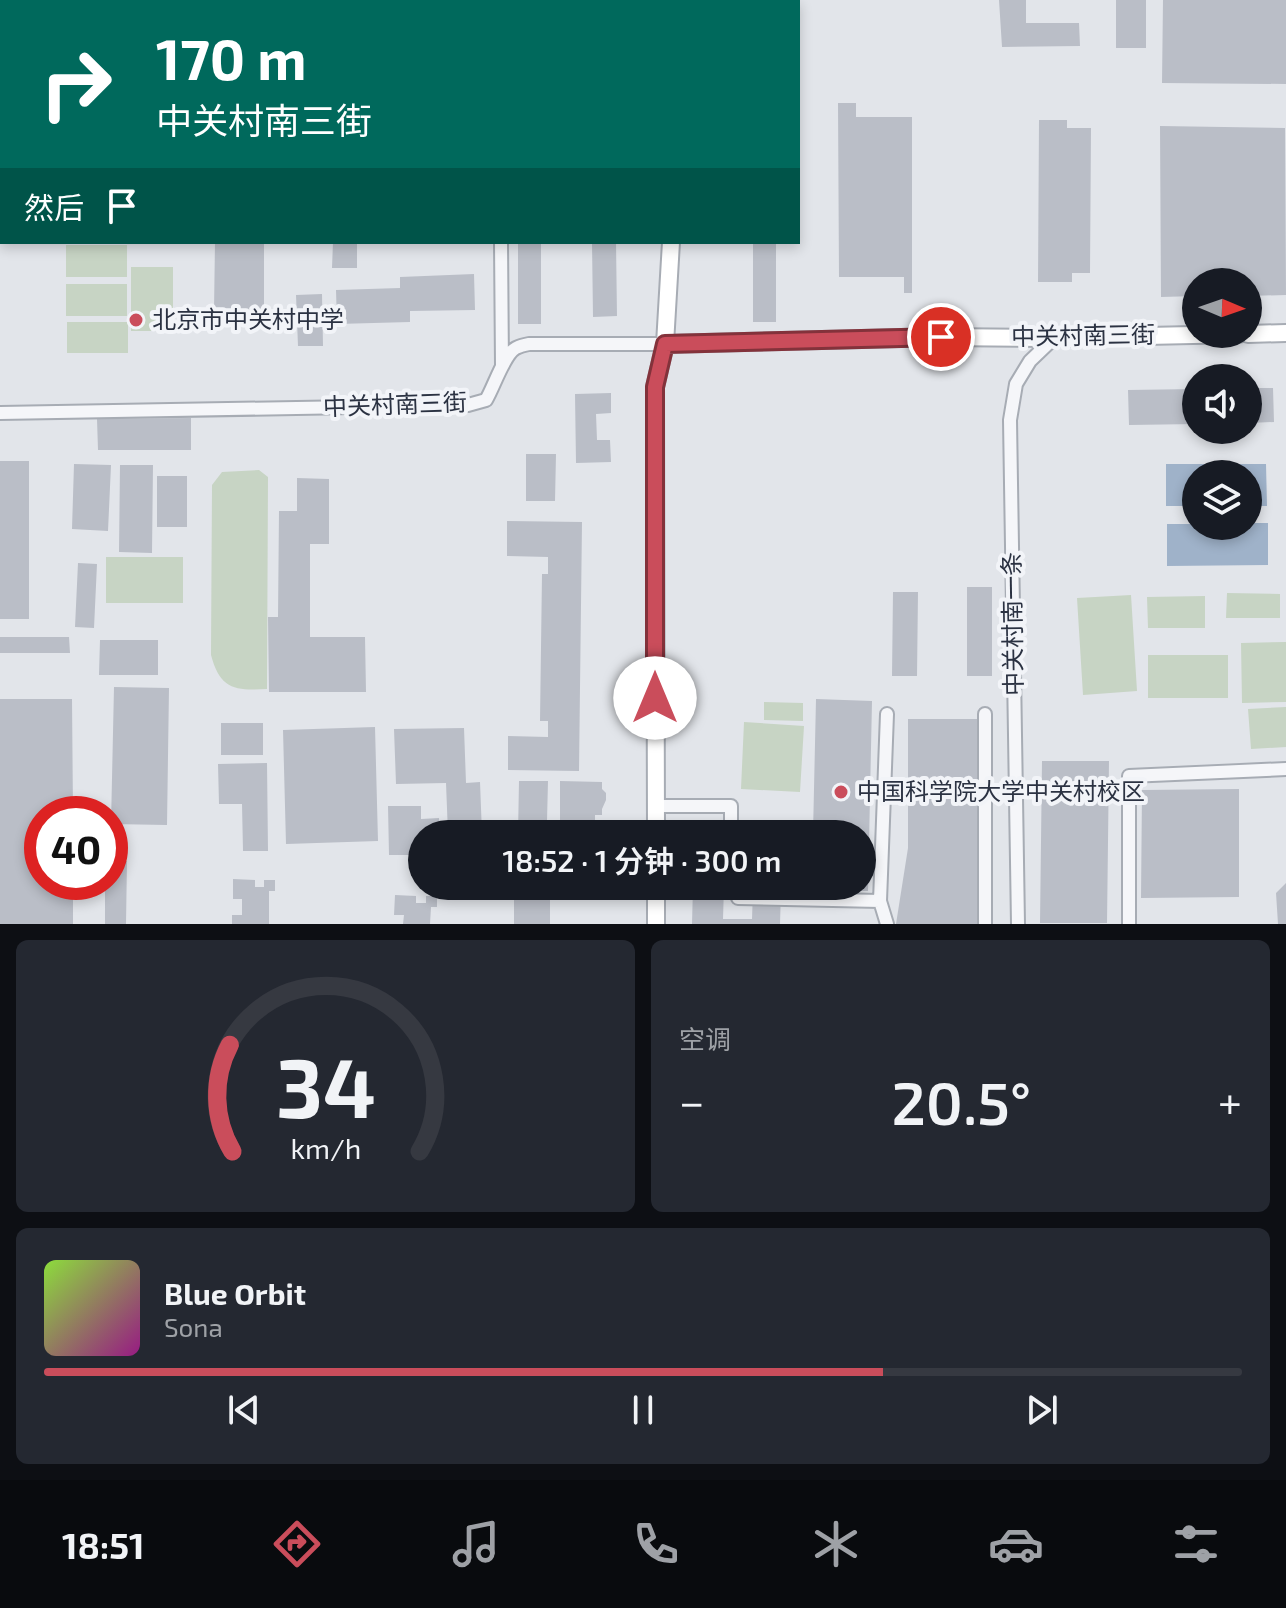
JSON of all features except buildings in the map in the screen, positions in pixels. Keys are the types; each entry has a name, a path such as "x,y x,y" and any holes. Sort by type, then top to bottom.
{"street":[{"path":"501,244 502,366"},
{"path":"656,820 655,387 665,344 671,244"},
{"path":"1262,334 1286,333"},
{"name":"中关村南三街","path":"0,413 468,405 486,400 513,349 529,344 1182,335"},
{"name":"中关村南一条","path":"1018,924 1010,420 1016,384 1030,361 1054,338"},
{"path":"887,714 880,901 887,924"},
{"path":"985,714 985,924"},
{"path":"1129,924 1129,776 1286,769"},
{"path":"655,806 731,806 731,820"},
{"path":"656,900 656,924"},
{"path":"833,900 880,901"}],"green space":[{"path":"66,245 127,245 127,277 66,277"},
{"path":"131,267 173,267 173,331 131,331"},
{"path":"66,284 127,284 127,316 66,316"},
{"path":"67,322 128,322 128,353 67,353"},
{"path":"259,470 268,477 267,689 246,689 230,686 224,681 211,655 212,485 222,472"},
{"path":"106,557 183,557 183,603 106,603"},
{"path":"1227,593 1280,594 1280,618 1226,618"},
{"path":"1131,595 1137,691 1083,695 1077,598"},
{"path":"1205,596 1205,628 1148,628 1147,597"},
{"path":"1286,642 1286,702 1242,703 1241,643"},
{"path":"1148,655 1228,655 1228,698 1148,698"},
{"path":"764,702 803,703 803,721 764,720"},
{"path":"1286,707 1286,747 1251,749 1248,709"},
{"path":"744,722 804,726 800,792 741,789"}],"water":[{"path":"1166,464 1182,464 1182,506 1166,506"},
{"path":"1262,464 1266,464 1267,506 1262,506"},
{"path":"1262,523 1268,523 1268,565 1167,566 1167,524 1182,524 1182,540 1262,540"}],"place":[{"name":"北京市中关村中学","path":"136,320"},
{"name":"中国科学院大学中关村校区","path":"841,792"}],"route":[{"path":"655,698 655,387 665,344 941,337"}]}
